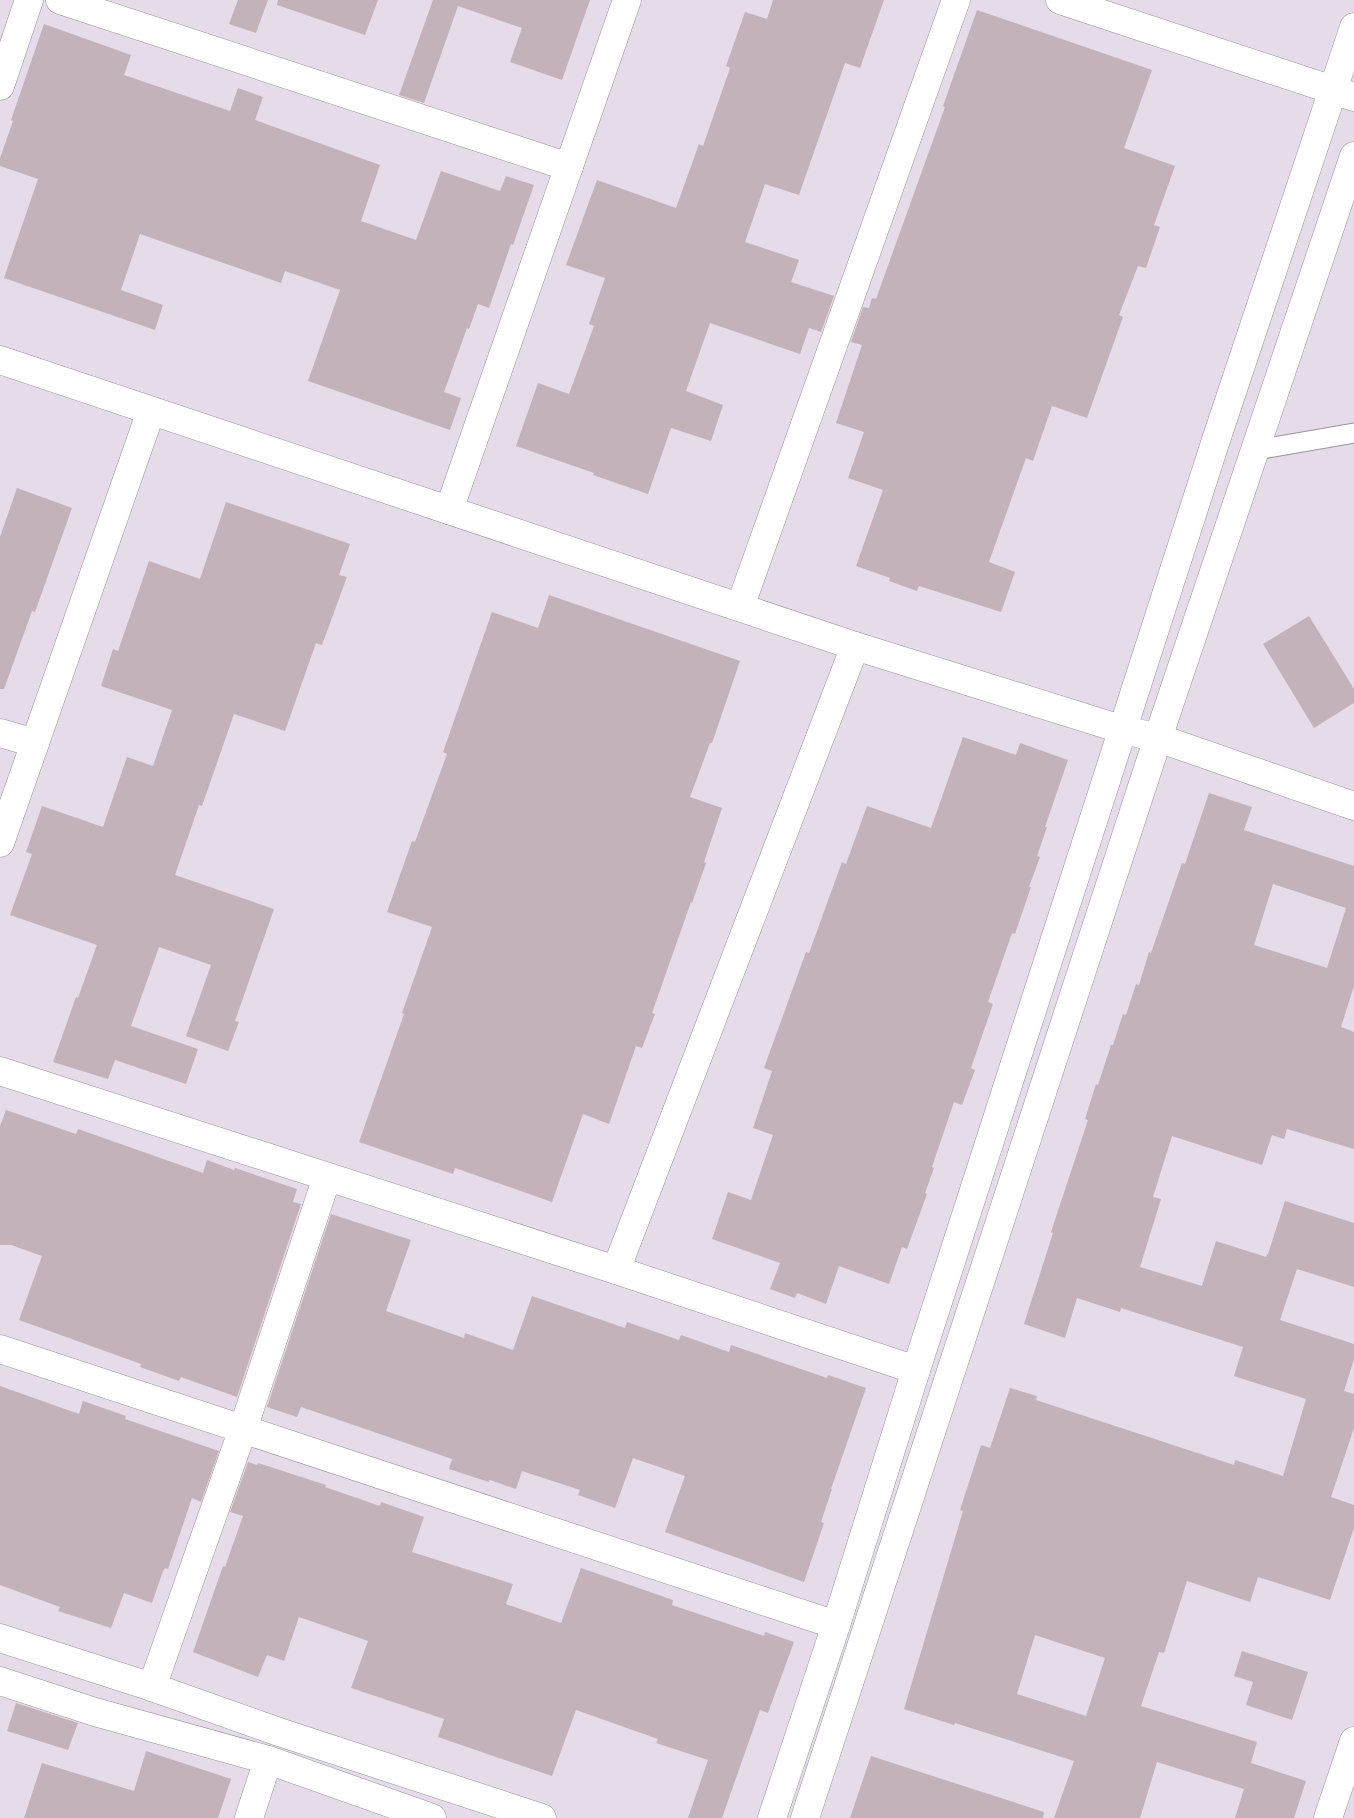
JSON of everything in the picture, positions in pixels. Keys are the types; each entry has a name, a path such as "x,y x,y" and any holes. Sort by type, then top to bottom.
{"street":[{"path":"0,86 28,0"},
{"path":"60,0 569,167"},
{"path":"449,510 627,0"},
{"path":"740,607 956,0"},
{"path":"1060,0 1343,94"},
{"path":"772,1818 836,1626 916,1370 1216,440 1343,94 1354,27"},
{"path":"805,1818 1158,738 1354,156"},
{"path":"0,360 855,646 1124,730 1158,738 1354,806"},
{"path":"0,842 151,410"},
{"path":"616,1270 855,646"},
{"path":"0,733 35,743"},
{"path":"0,1071 616,1270 916,1370"},
{"path":"152,1687 243,1429 327,1177"},
{"path":"0,1349 836,1626"},
{"path":"0,1638 542,1818"},
{"path":"0,1681 95,1712 268,1760 432,1818"},
{"path":"1328,1818 1354,1741"},
{"path":"249,1818 268,1760"}],"lane":[{"path":"1256,450 1354,433"}],"building":[{"path":"238,0 268,0 256,33 229,24"},
{"path":"278,0 378,0 365,35 277,5"},
{"path":"433,0 590,0 562,80 510,62 522,28 458,6 424,103 399,95"},
{"path":"773,0 884,0 860,68 845,63 799,195 765,184 745,242 799,260 791,282 834,296 821,332 809,328 800,354 710,323 686,391 723,405 711,441 671,428 648,494 516,446 538,383 569,394 594,326 589,324 605,278 566,265 597,180 676,208 699,144 703,146 730,68 726,66 745,12 767,19"},
{"path":"977,10 1152,70 1124,148 1175,166 1154,225 1160,227 1146,268 1138,266 1119,315 1123,317 1087,418 1052,406 1033,461 1026,458 989,562 1015,572 1001,612 919,586 917,591 889,581 890,578 856,566 883,490 848,478 864,432 836,423 862,345 851,342 863,307 869,308 872,298 876,299 945,107 943,106"},
{"path":"44,24 131,55 124,75 230,111 238,88 263,97 255,120 380,165 361,221 416,240 441,171 500,191 506,176 534,185 489,308 478,304 469,329 467,328 444,392 461,398 450,430 308,381 340,290 285,271 281,283 140,234 121,290 163,305 155,330 4,278 38,179 0,166 0,158"},
{"path":"17,488 72,508 35,612 32,611 4,689 0,689 0,537"},
{"path":"226,502 350,544 339,575 347,577 322,645 316,643 285,731 234,714 202,806 199,805 175,875 274,909 235,1021 239,1022 228,1051 186,1036 211,965 159,947 131,1026 198,1049 186,1084 115,1060 108,1079 53,1062 97,945 10,915 32,854 26,852 42,806 103,827 127,757 153,766 172,710 101,686 113,649 118,651 149,561 200,579"},
{"path":"549,595 740,661 712,743 710,743 690,797 722,808 704,862 706,863 652,1013 655,1014 642,1048 636,1046 609,1124 583,1114 552,1202 455,1168 453,1174 359,1142 432,927 387,912 412,841 415,842 447,754 443,752 492,612 538,628"},
{"path":"1309,616 1354,689 1354,703 1314,728 1263,644"},
{"path":"963,737 1016,755 1020,743 1068,760 1045,827 1047,827 1037,856 1040,857 1015,934 1012,933 988,1002 993,1004 971,1068 975,1070 962,1105 954,1102 932,1167 934,1168 925,1193 927,1194 907,1249 902,1247 889,1284 839,1266 826,1304 797,1293 795,1298 770,1289 780,1263 712,1239 728,1192 751,1200 773,1135 753,1128 772,1071 764,1068 806,952 809,953 842,862 846,864 867,806 931,828"},
{"path":"1209,793 1252,807 1244,830 1354,866 1354,986 1341,1027 1354,1032 1354,1149 1287,1129 1284,1139 1272,1135 1262,1165 1172,1136 1153,1197 1161,1199 1140,1267 1202,1286 1216,1241 1266,1257 1285,1201 1354,1223 1354,1287 1297,1269 1280,1320 1354,1344 1354,1359 1344,1391 1354,1394 1354,1428 1331,1497 1354,1505 1354,1528 1330,1600 1258,1577 1250,1602 1187,1581 1164,1653 1159,1652 1141,1706 1257,1742 1251,1763 1306,1781 1294,1818 1235,1818 1244,1789 1157,1762 1140,1818 1054,1818 1074,1761 955,1723 954,1725 904,1709 963,1511 960,1510 981,1445 990,1448 1010,1388 1037,1396 1036,1400 1234,1465 1235,1460 1283,1476 1306,1399 1234,1376 1243,1347 1121,1308 1120,1312 1077,1298 1065,1338 1024,1324 1053,1233 1051,1232 1088,1120 1085,1119 1096,1084 1098,1085 1111,1045 1113,1045 1123,1014 1126,1015 1136,984 1139,985 1149,952 1151,953 1182,863 1185,864","holes":["1273,884 1346,908 1327,968 1254,945","1035,1635 1105,1658 1086,1716 1017,1694"]},
{"path":"6,1110 76,1134 78,1129 203,1173 207,1160 297,1189 293,1202 301,1204 237,1397 181,1377 179,1381 140,1367 141,1364 19,1320 42,1256 11,1245 0,1245 0,1126"},
{"path":"331,1214 411,1240 386,1311 464,1338 465,1333 513,1350 532,1296 625,1328 627,1322 679,1340 681,1335 729,1352 731,1345 827,1378 828,1375 866,1388 831,1489 821,1522 824,1523 804,1582 665,1532 685,1476 633,1458 615,1508 578,1495 580,1490 522,1471 516,1489 490,1480 489,1482 449,1469 452,1459 301,1407 297,1417 267,1407"},
{"path":"0,1386 79,1414 83,1401 126,1416 125,1419 219,1451 201,1502 192,1498 168,1569 165,1568 163,1571 152,1603 124,1593 111,1628 58,1611 60,1607 0,1585"},
{"path":"248,1462 257,1465 258,1463 326,1485 325,1487 380,1506 381,1502 424,1517 412,1552 513,1584 506,1604 561,1623 581,1568 673,1600 672,1605 764,1636 765,1632 794,1642 768,1713 760,1710 722,1818 688,1818 708,1760 656,1743 658,1739 576,1710 552,1776 438,1737 444,1719 351,1688 368,1641 299,1617 284,1661 267,1655 258,1677 193,1652 223,1566 225,1567 243,1516 230,1512"},
{"path":"1242,1651 1308,1672 1292,1720 1246,1705 1253,1682 1234,1676"},
{"path":"16,1703 78,1723 68,1750 7,1731"},
{"path":"146,1751 231,1779 218,1818 24,1818 42,1763 134,1791"},
{"path":"871,1756 1044,1812 1043,1818 850,1818"}]}
